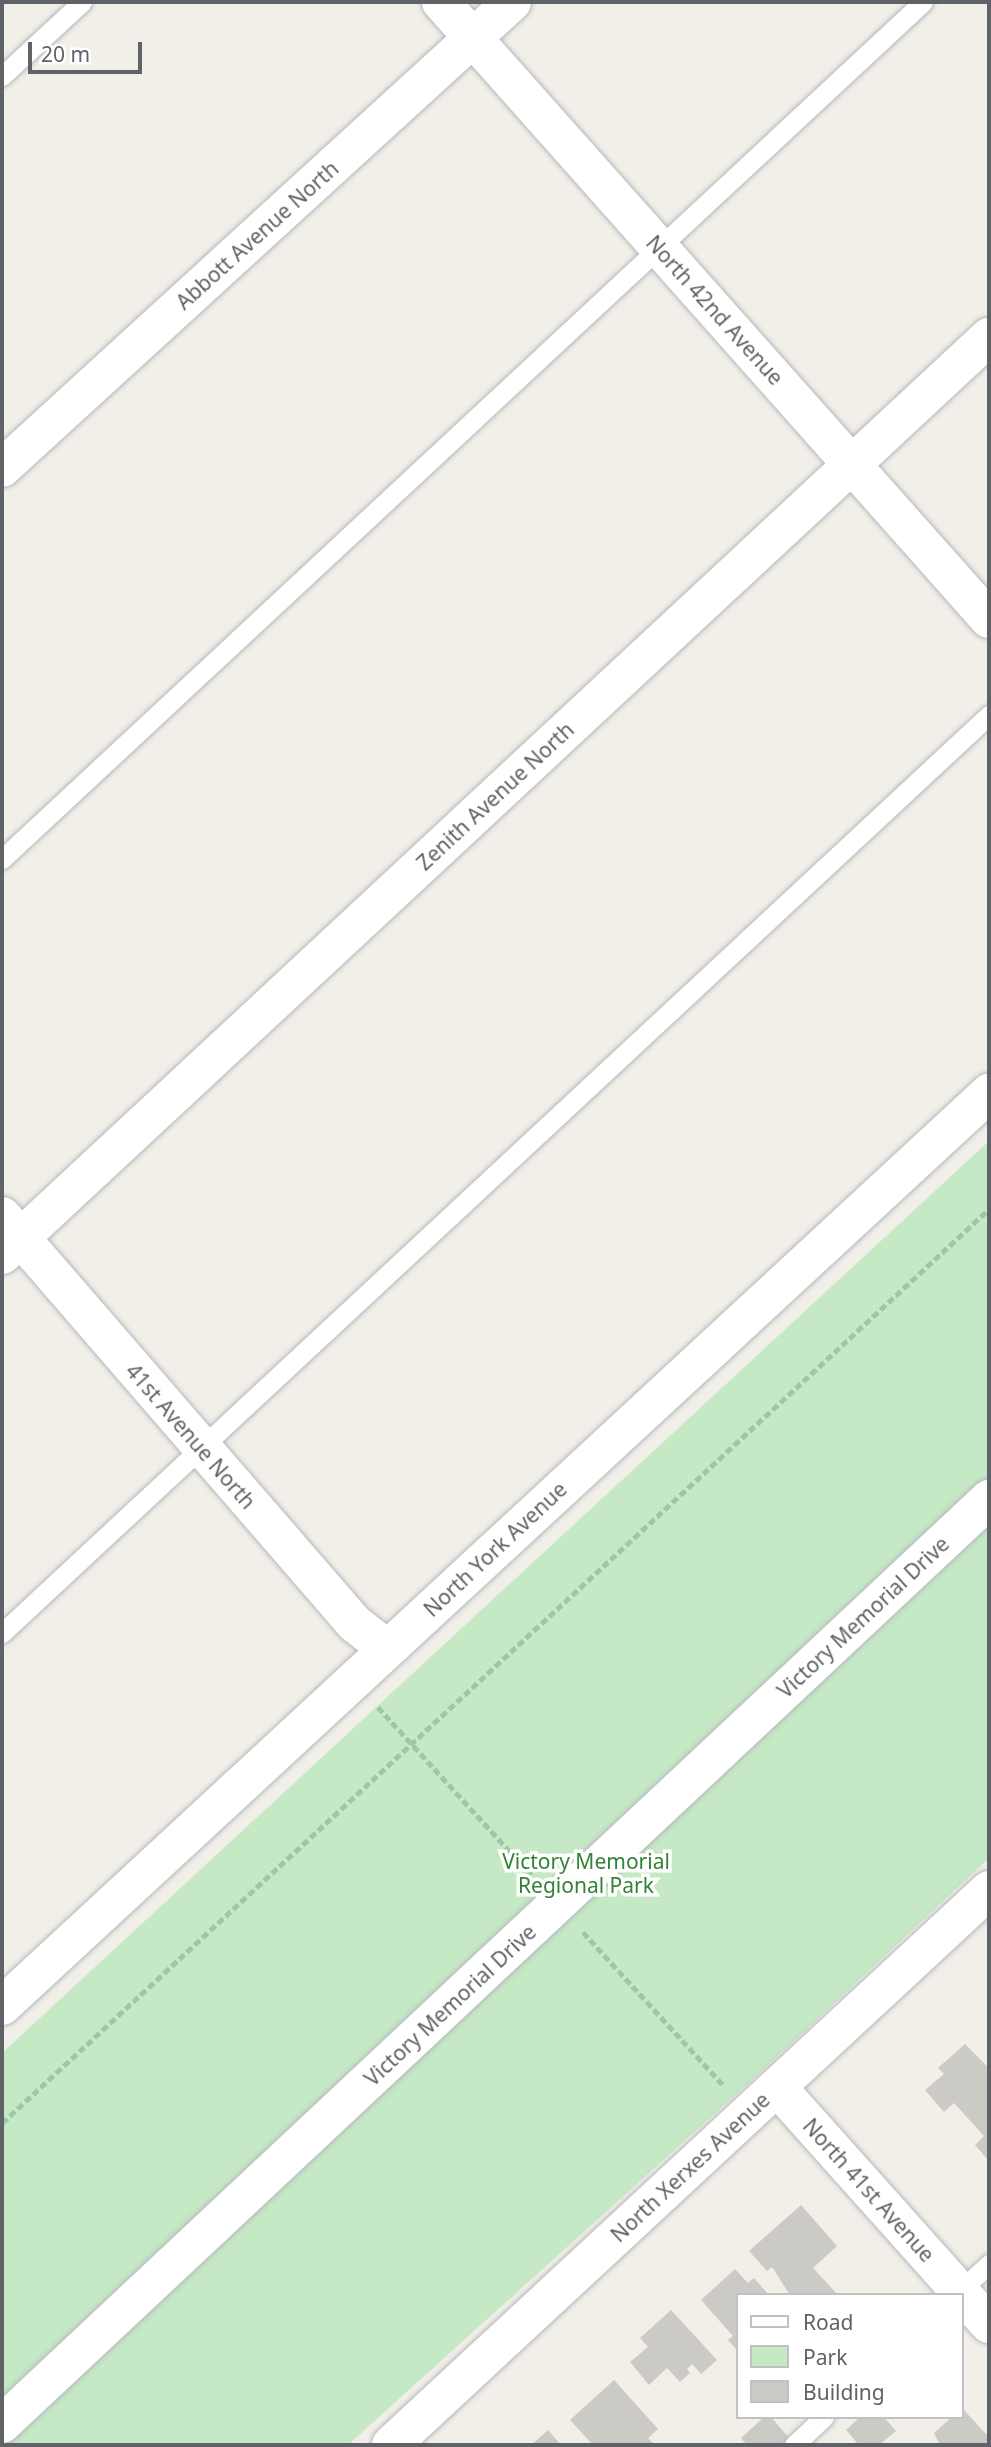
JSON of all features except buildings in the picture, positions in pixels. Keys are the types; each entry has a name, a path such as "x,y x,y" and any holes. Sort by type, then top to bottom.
{"street":[{"name":"North 42nd Avenue","path":"441,2 989,619"},
{"name":"Abbott Avenue North","path":"2,468 512,2"},
{"name":"Zenith Avenue North","path":"8,1236 989,337"},
{"name":"North York Avenue","path":"2,2007 989,1093"},
{"name":"41st Avenue North","path":"8,1236 201,1449 361,1632 387,1649"},
{"name":"Victory Memorial Drive","path":"2,2424 989,1499"},
{"name":"North Xerxes Avenue","path":"391,2445 989,1890"},
{"name":"North 41st Avenue","path":"777,2087 958,2293"},
{"name":"North 41st Avenue","path":"963,2298 989,2324"}],"lane":[{"path":"2,76 82,2"},
{"path":"2,859 657,245 923,2"},
{"path":"2,1633 989,715"},
{"path":"958,2293 989,2264"},
{"path":"794,2445 822,2419"}],"path":[{"path":"2,2123 989,1209"}],"green space":[{"name":"Victory Memorial Regional Park","path":"989,1141 989,1858 764,2069 348,2445 2,2445 2,2053"}]}
